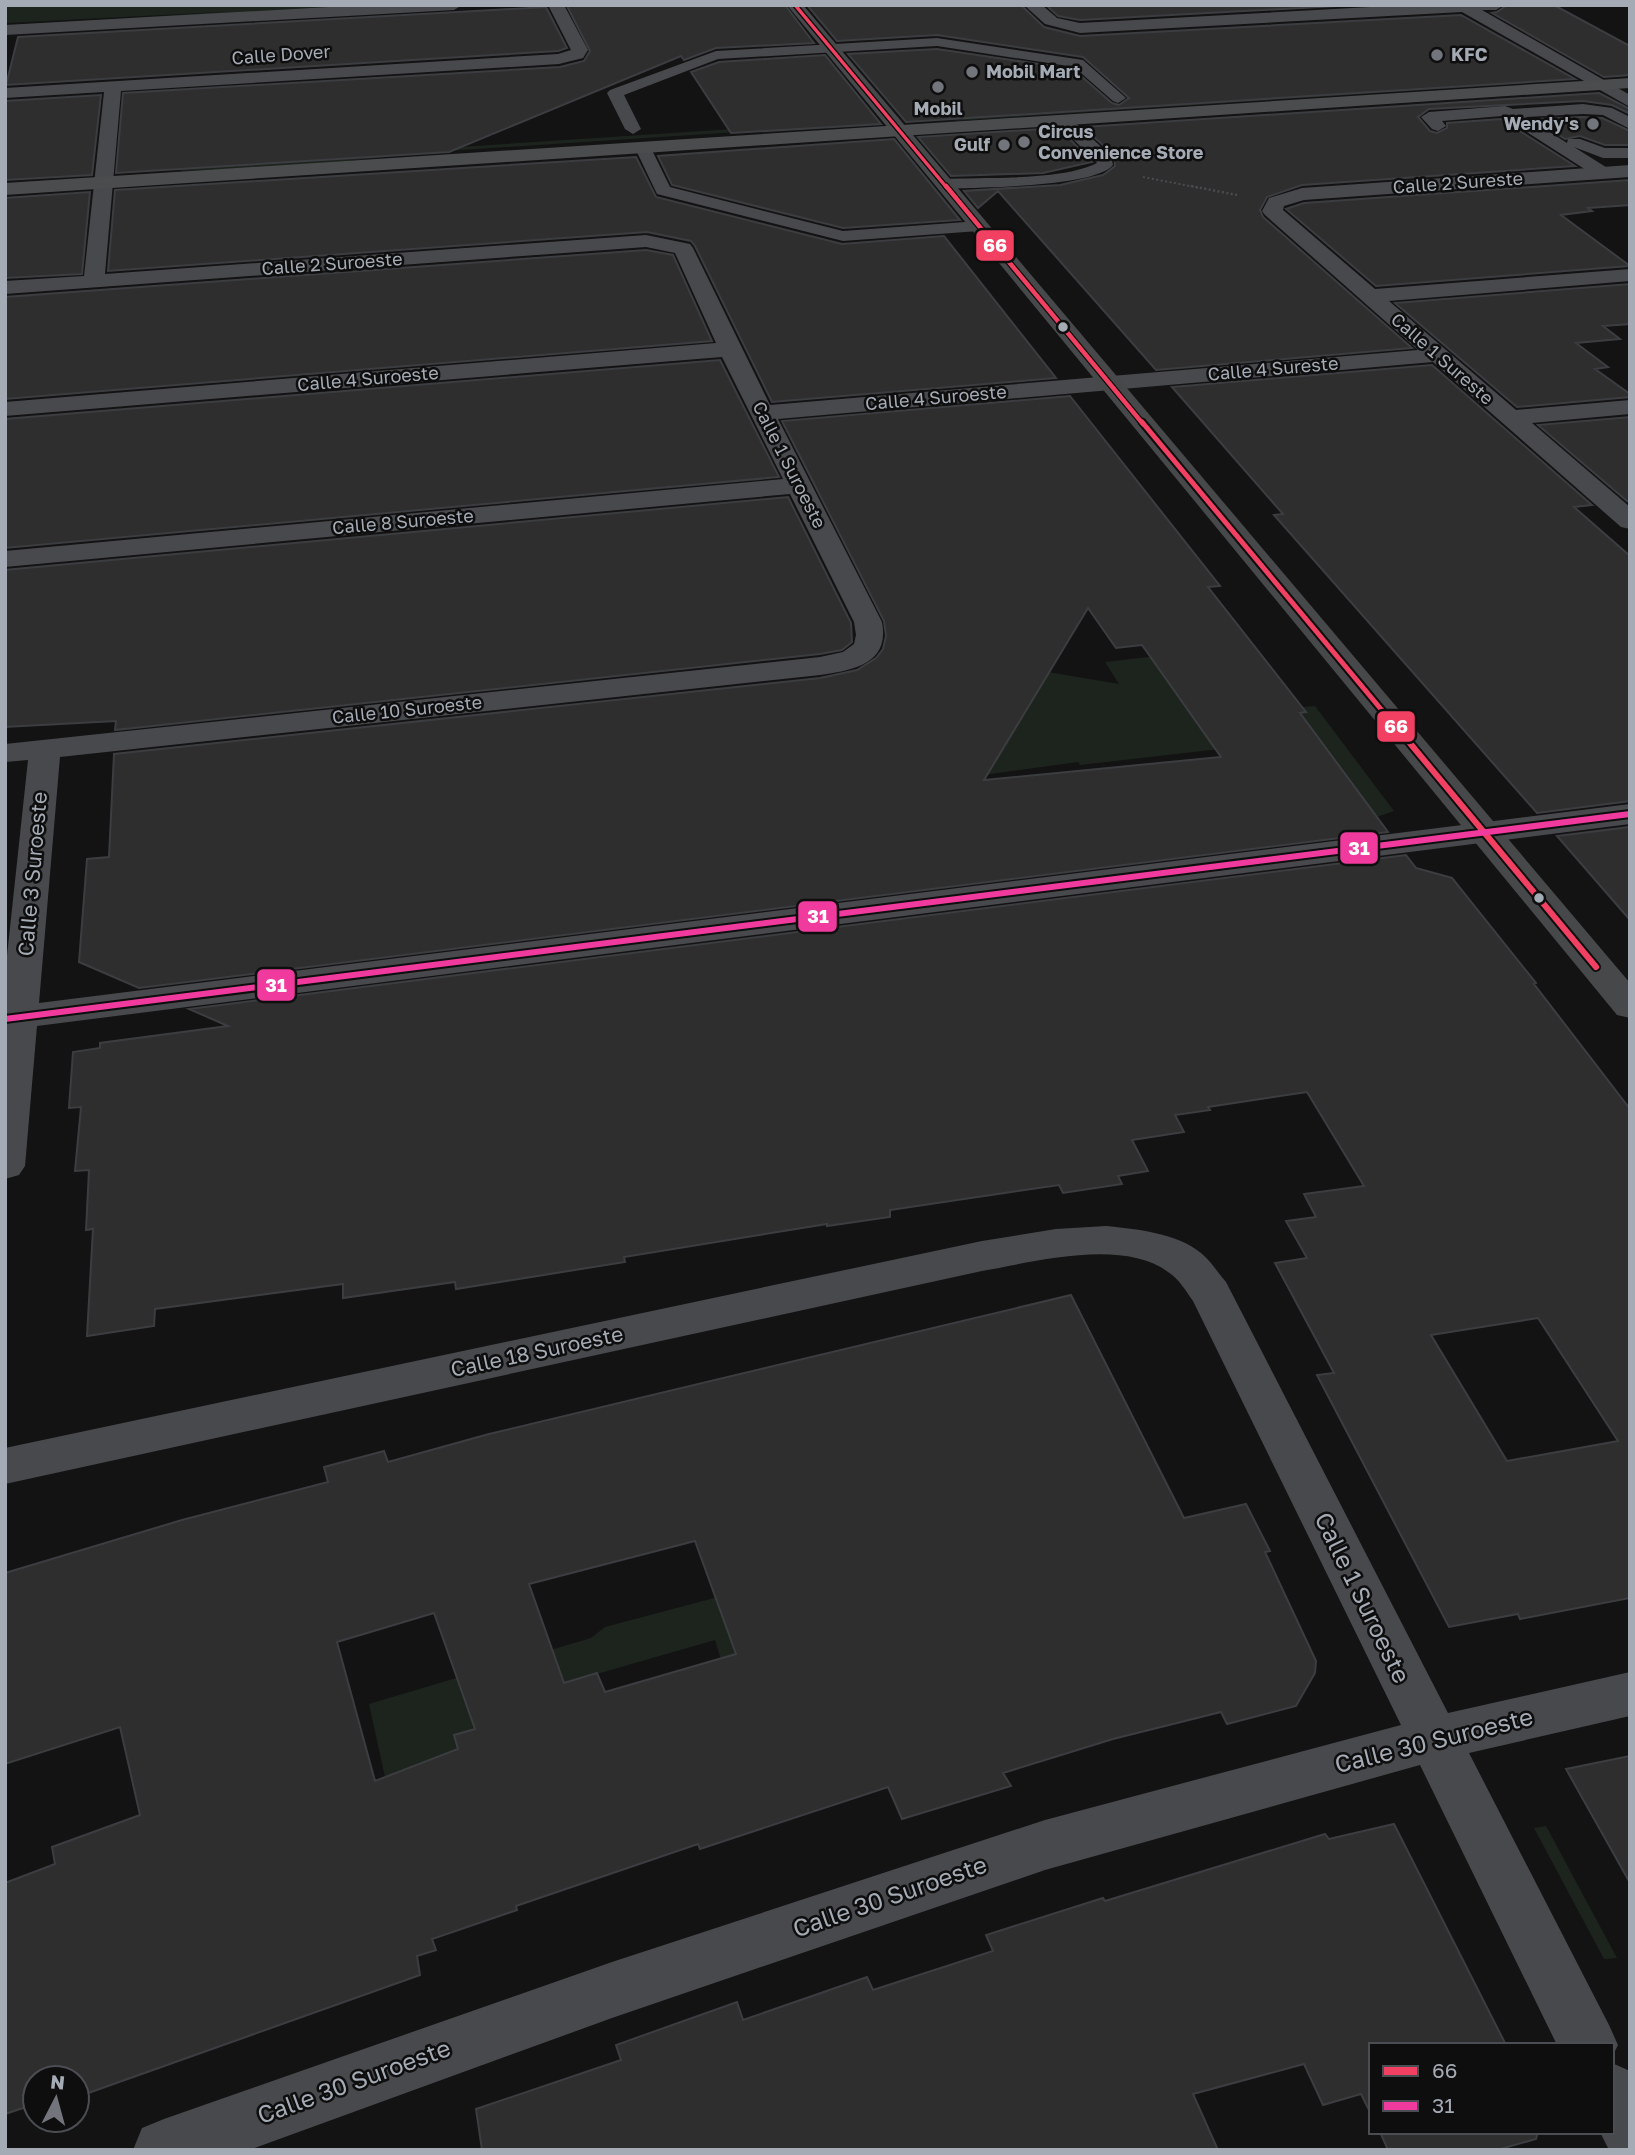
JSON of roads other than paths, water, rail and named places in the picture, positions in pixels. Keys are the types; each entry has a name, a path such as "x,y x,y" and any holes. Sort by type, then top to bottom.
{"main road":[{"path":"794,5 1630,1007"},
{"path":"1532,70 1605,65"},
{"path":"5,189 106,167 642,148 886,117 1063,120 1630,83"},
{"path":"1091,100 1125,97"},
{"path":"608,130 639,128"}],"street":[{"path":"5,30 454,5"},
{"name":"Calle Dover","path":"5,93 559,59 577,54 580,50 556,5"},
{"path":"1032,5 1051,21 1080,28 1496,5"},
{"path":"1465,7 1630,102"},
{"path":"94,282 113,87"},
{"name":"Calle 2 Sureste","path":"1281,199 1630,171"},
{"name":"Calle 1 Sureste","path":"1281,199 1272,211 1630,521"},
{"name":"Calle 2 Suroeste","path":"5,289 659,242"},
{"name":"Calle 1 Suroeste","path":"659,242 683,248 686,252 730,349 868,622 872,638 868,647 858,655 841,663 809,667"},
{"path":"1369,296 1630,275"},
{"name":"Calle 4 Suroeste","path":"5,409 730,349"},
{"name":"Calle 4 Sureste","path":"1109,383 1437,355"},
{"name":"Calle 4 Suroeste","path":"762,413 1109,383"},
{"path":"1510,418 1630,407"},
{"name":"Calle 8 Suroeste","path":"5,559 800,485"},
{"name":"Calle 10 Suroeste","path":"5,753 809,667"},
{"name":"Calle 3 Suroeste","path":"5,1166 12,1018 45,749"},
{"path":"12,1018 1630,814"},
{"name":"Calle 1 Suroeste","path":"1069,1242 1132,1241 1181,1258 1211,1293 1432,1739 1587,2043"},
{"name":"Calle 18 Suroeste","path":"5,1466 982,1256 1069,1242"},
{"name":"Calle 30 Suroeste","path":"164,2150 612,1990 1045,1845 1432,1739 1630,1694"},
{"path":"1614,2097 1630,2127"}],"lane":[{"path":"639,128 615,93 716,55 937,42 1078,63 1125,97"},
{"path":"1509,114 1583,109 1607,111 1630,124"},
{"path":"1438,126 1429,117 1505,111 1603,173"},
{"path":"943,184 1072,176 1101,170 1105,159 1063,120"},
{"path":"1547,137 1572,141 1603,153 1630,153"},
{"path":"642,148 663,190 843,236 979,226"}],"place":[{"name":"KFC","path":"1437,55"},
{"name":"Mobil Mart","path":"972,72"},
{"name":"Mobil","path":"938,87"},
{"name":"Wendy's","path":"1593,124"},
{"name":"Circus Convenience Store","path":"1024,142"},
{"name":"Gulf","path":"1004,145"}]}
